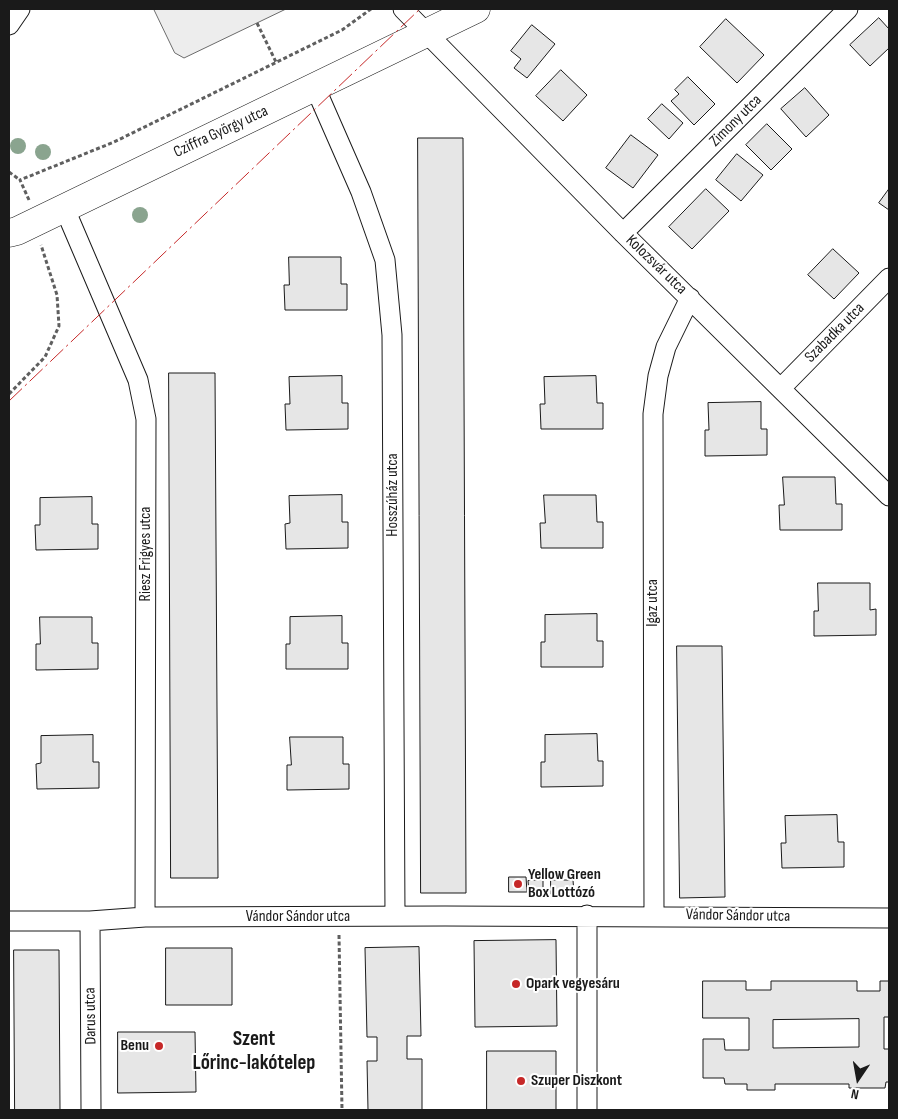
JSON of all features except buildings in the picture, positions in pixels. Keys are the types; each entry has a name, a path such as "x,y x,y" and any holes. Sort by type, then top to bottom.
{"main road":[{"name":"Cziffra György utca","path":"12,235 64,207 476,9"}],"street":[{"path":"9,25 20,9"},
{"name":"Kolozsvár utca","path":"403,9 623,233 889,496"},
{"name":"Zimony utca","path":"623,233 848,9"},
{"name":"Hosszúház utca","path":"315,87 361,192 384,260 392,335 395,916"},
{"name":"Riesz Frigyes utca","path":"64,207 138,380 146,418 145,917"},
{"name":"Szabadka utca","path":"781,388 889,278"},
{"name":"Igaz utca","path":"654,915 653,414 658,376 666,347 690,298"},
{"path":"587,915 587,1110"},
{"name":"Vándor Sándor utca","path":"9,921 90,921 145,917 587,915 889,918"},
{"name":"Darus utca","path":"90,921 91,1110"}],"path":[{"path":"257,23 276,62"},
{"path":"9,172 20,180"},
{"path":"338,917 342,1110"}],"shaded area":[{"path":"154,9 286,9 184,58 175,53"}],"power":[{"path":"9,401 420,9"}],"place":[{"name":"Yellow Green Box Lottózó","path":"518,884"},
{"name":"Opark vegyesáru","path":"516,984"},
{"name":"Benu","path":"159,1046"},
{"name":"Szuper Diszkont","path":"521,1081"}],"district":[{"name":"Szent Lőrinc-lakótelep","path":"254,1052"}]}
